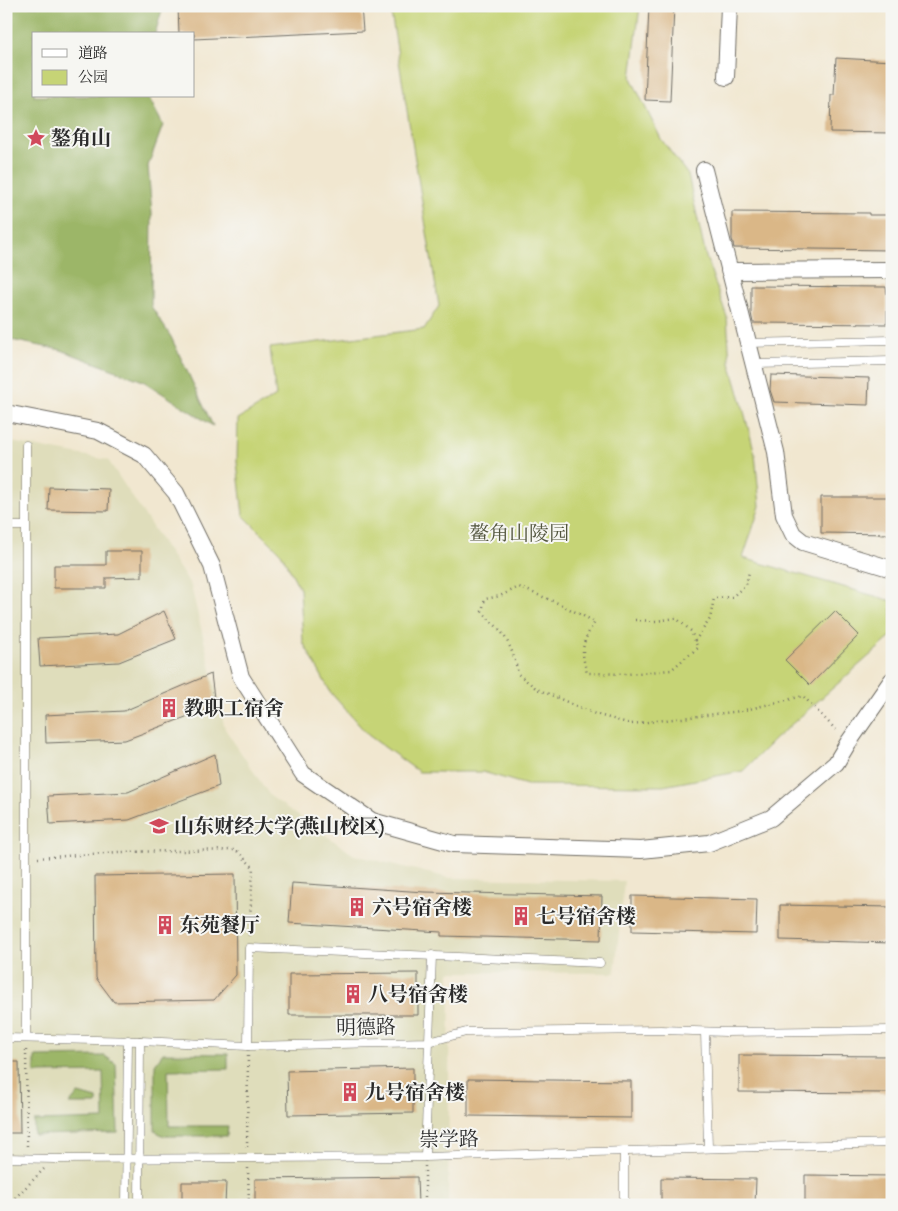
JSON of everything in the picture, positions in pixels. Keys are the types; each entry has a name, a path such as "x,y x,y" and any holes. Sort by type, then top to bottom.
{"street":[{"path":"726,77 730,6"},
{"path":"704,170 776,452 784,515 793,534 803,542 892,569"},
{"path":"729,271 892,270"},
{"path":"6,413 98,431 144,455 176,493 212,566 241,677 303,774 372,821 454,844 641,850 709,843 771,818 836,763 892,680"}],"lane":[{"path":"892,270 892,292"},
{"path":"747,343 892,340"},
{"path":"753,364 892,361"},
{"path":"26,445 26,1038"},
{"path":"6,526 25,526"},
{"path":"248,1046 249,948 600,963"},
{"path":"425,1156 432,956"},
{"name":"明德路","path":"6,1038 128,1040 248,1046 429,1042 466,1032 892,1030"},
{"path":"705,1032 708,1148"},
{"path":"126,1205 128,1040"},
{"path":"139,1205 140,1041"},
{"name":"崇学路","path":"6,1158 425,1156 892,1143"},
{"path":"624,1150 624,1205"}],"path":[{"path":"695,641 710,618 714,598 732,597 746,585 749,572"},
{"path":"635,620 676,618 691,631 698,648 671,670 628,674 587,673 583,652 586,637 595,622 519,586 500,596 485,600 482,611 500,631 510,646 518,674 537,689 595,714 632,724 741,712 803,696 848,743"},
{"path":"26,858 118,852 236,850 253,868 249,948"},
{"path":"26,1038 27,1158"},
{"path":"248,1046 247,1157 249,1205"},
{"path":"425,1156 425,1205"},
{"path":"8,1205 55,1159"}],"shaded area":[{"name":"山东财经大学(燕山校区)","path":"6,441 108,460 191,586 225,729 270,796 354,855 449,878 624,881 615,973 450,972 448,1205 6,1205"}],"green space":[{"path":"6,6 171,6 162,10 156,32 32,32 32,98 149,98 163,125 148,166 152,214 151,306 171,337 213,426 143,381 61,350 6,339"},
{"name":"鳌角山陵园","path":"390,6 640,6 631,78 661,139 688,175 706,257 727,317 730,363 755,454 760,506 743,558 892,601 892,636 776,738 743,771 663,786 527,785 483,772 419,772 368,735 331,693 303,642 300,589 281,553 243,515 237,462 238,419 276,396 270,348 424,329 439,306"},
{"path":"163,1053 228,1054 228,1069 168,1070 169,1126 228,1126 227,1136 164,1136 155,1131 155,1064"},
{"path":"105,1056 116,1064 118,1133 34,1135 34,1121 104,1119 103,1072 35,1073 35,1057"},
{"path":"78,1094 97,1099 97,1104 69,1104"}],"building":[{"path":"178,6 361,6 363,31 195,39 195,32 179,32"},
{"path":"649,6 674,6 670,101 645,100"},
{"path":"836,58 892,61 892,133 830,132 831,95 834,95"},
{"path":"732,212 869,213 869,215 892,215 892,250 734,248"},
{"path":"751,286 886,287 887,324 753,323"},
{"path":"771,375 869,378 868,405 774,402 770,390"},
{"path":"49,487 109,489 108,511 48,510"},
{"path":"821,497 892,497 892,534 821,533"},
{"path":"106,551 142,551 142,577 106,578 106,588 54,588 54,565 106,565"},
{"name":"教职工宿舍","path":"164,611 176,639 119,662 40,666 38,638 118,634"},
{"path":"835,611 859,635 810,685 785,660"},
{"name":"教职工宿舍","path":"211,674 215,706 125,740 46,743 45,715 124,711"},
{"name":"教职工宿舍","path":"215,754 219,786 129,820 50,824 48,796 128,792"},
{"name":"东苑餐厅","path":"235,874 236,975 214,1000 114,1002 96,978 95,876"},
{"path":"292,883 424,892 602,896 601,940 441,936 441,932 289,923"},
{"path":"632,896 757,899 756,934 632,931"},
{"path":"780,905 892,907 892,943 780,940"},
{"name":"八号宿舍楼","path":"418,973 418,1015 289,1015 289,974"},
{"path":"739,1055 892,1056 892,1093 739,1092"},
{"path":"6,1062 19,1062 20,1133 6,1133"},
{"name":"九号宿舍楼","path":"413,1068 413,1113 288,1115 287,1071"},
{"path":"468,1079 631,1081 631,1118 468,1116"},
{"path":"805,1175 892,1176 892,1205 805,1205"},
{"path":"417,1177 418,1205 255,1205 255,1179"},
{"path":"661,1178 756,1179 755,1205 661,1205"},
{"path":"182,1182 226,1182 225,1205 182,1205"}],"place":[{"name":"鏊角山","path":"36,138"},
{"name":"教职工宿舍","path":"169,708"},
{"name":"山东财经大学(燕山校区)","path":"159,826"},
{"name":"六号宿舍楼","path":"357,907"},
{"name":"七号宿舍楼","path":"521,916"},
{"name":"东苑餐厅","path":"165,925"},
{"name":"八号宿舍楼","path":"353,994"},
{"name":"九号宿舍楼","path":"350,1092"}]}
